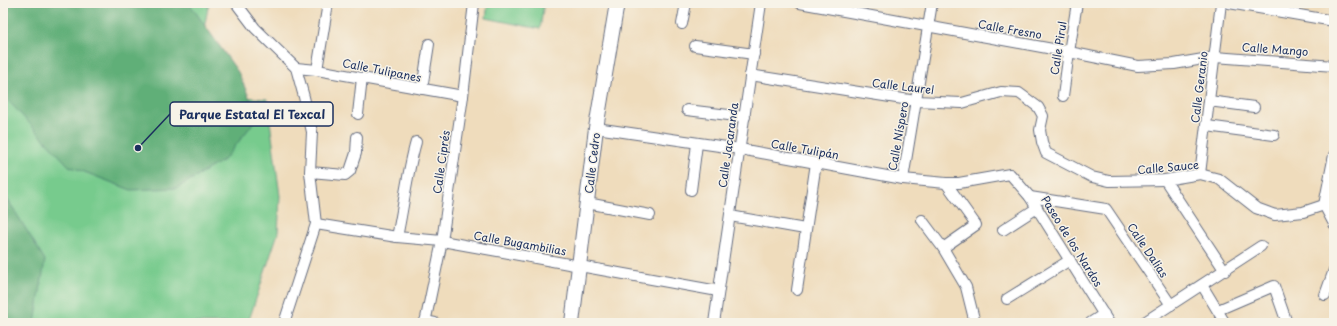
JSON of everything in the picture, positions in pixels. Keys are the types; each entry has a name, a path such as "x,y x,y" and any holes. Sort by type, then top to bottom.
{"street":[{"path":"236,3 255,28 296,68 312,132 310,172 316,224 284,323"},
{"path":"317,70 328,3"},
{"name":"Calle Ciprés","path":"428,322 442,241 463,96 474,3"},
{"name":"Calle Cedro","path":"572,323 596,128 617,3"},
{"path":"682,24 686,3"},
{"name":"Calle Jacaranda","path":"714,323 761,3"},
{"name":"Calle Fresno","path":"800,3 1138,66 1174,64 1215,57"},
{"name":"Calle Níspero","path":"903,178 932,3"},
{"name":"Calle Pirul","path":"1063,96 1068,52 1077,3"},
{"name":"Calle Geranio","path":"1200,174 1221,3"},
{"path":"1229,3 1334,21"},
{"path":"422,90 429,44"},
{"path":"695,46 754,54"},
{"name":"Calle Mango","path":"1215,57 1334,66"},
{"name":"Calle Tulipanes","path":"296,68 317,70 422,90 463,96"},
{"name":"Calle Laurel","path":"750,75 916,101 962,103 1001,92 1018,93 1038,107 1043,116"},
{"path":"358,114 362,78"},
{"path":"1208,101 1254,107"},
{"path":"687,110 745,117"},
{"name":"Calle Sauce","path":"1043,116 1040,130 1046,153 1092,177 1109,181 1165,180 1200,174 1219,179 1256,208 1275,215 1303,212 1334,200"},
{"path":"1207,126 1274,135"},
{"name":"Calle Tulipán","path":"596,128 697,144 740,149 903,178 946,183 959,183 1010,174"},
{"path":"310,172 345,175 350,171 356,153 357,137"},
{"path":"396,237 402,212 410,163 416,142"},
{"path":"691,190 697,144"},
{"path":"1334,155 1324,205 1334,224"},
{"path":"797,290 816,163"},
{"name":"Paseo de los Nardos","path":"1010,174 1030,197 1106,319"},
{"path":"1165,180 1225,271"},
{"path":"944,248 976,225 946,183"},
{"name":"Calle Dalias","path":"1030,197 1106,209 1171,305"},
{"path":"587,203 650,215"},
{"path":"1003,230 1037,208"},
{"path":"730,216 805,230"},
{"path":"922,220 944,248 966,286 975,323"},
{"name":"Calle Bugambilias","path":"316,224 396,237 442,241 718,291"},
{"path":"1143,323 1262,246"},
{"path":"1007,299 1070,260"},
{"path":"1325,295 1334,270"},
{"path":"1202,285 1225,323"},
{"path":"1218,310 1274,286 1287,323"},
{"path":"1090,323 1106,319"}],"green space":[{"path":"3,3 209,3 203,33 219,95 267,99 280,196 278,233 248,323 3,323"},
{"path":"3,3 189,3 238,72 258,117 225,159 177,188 131,190 69,166 3,95"},
{"path":"488,3 544,3 540,29 486,18"},
{"path":"3,192 45,260 35,323 3,323"}],"place":[{"name":"Parque Estatal El Texcal","path":"138,148"}]}
